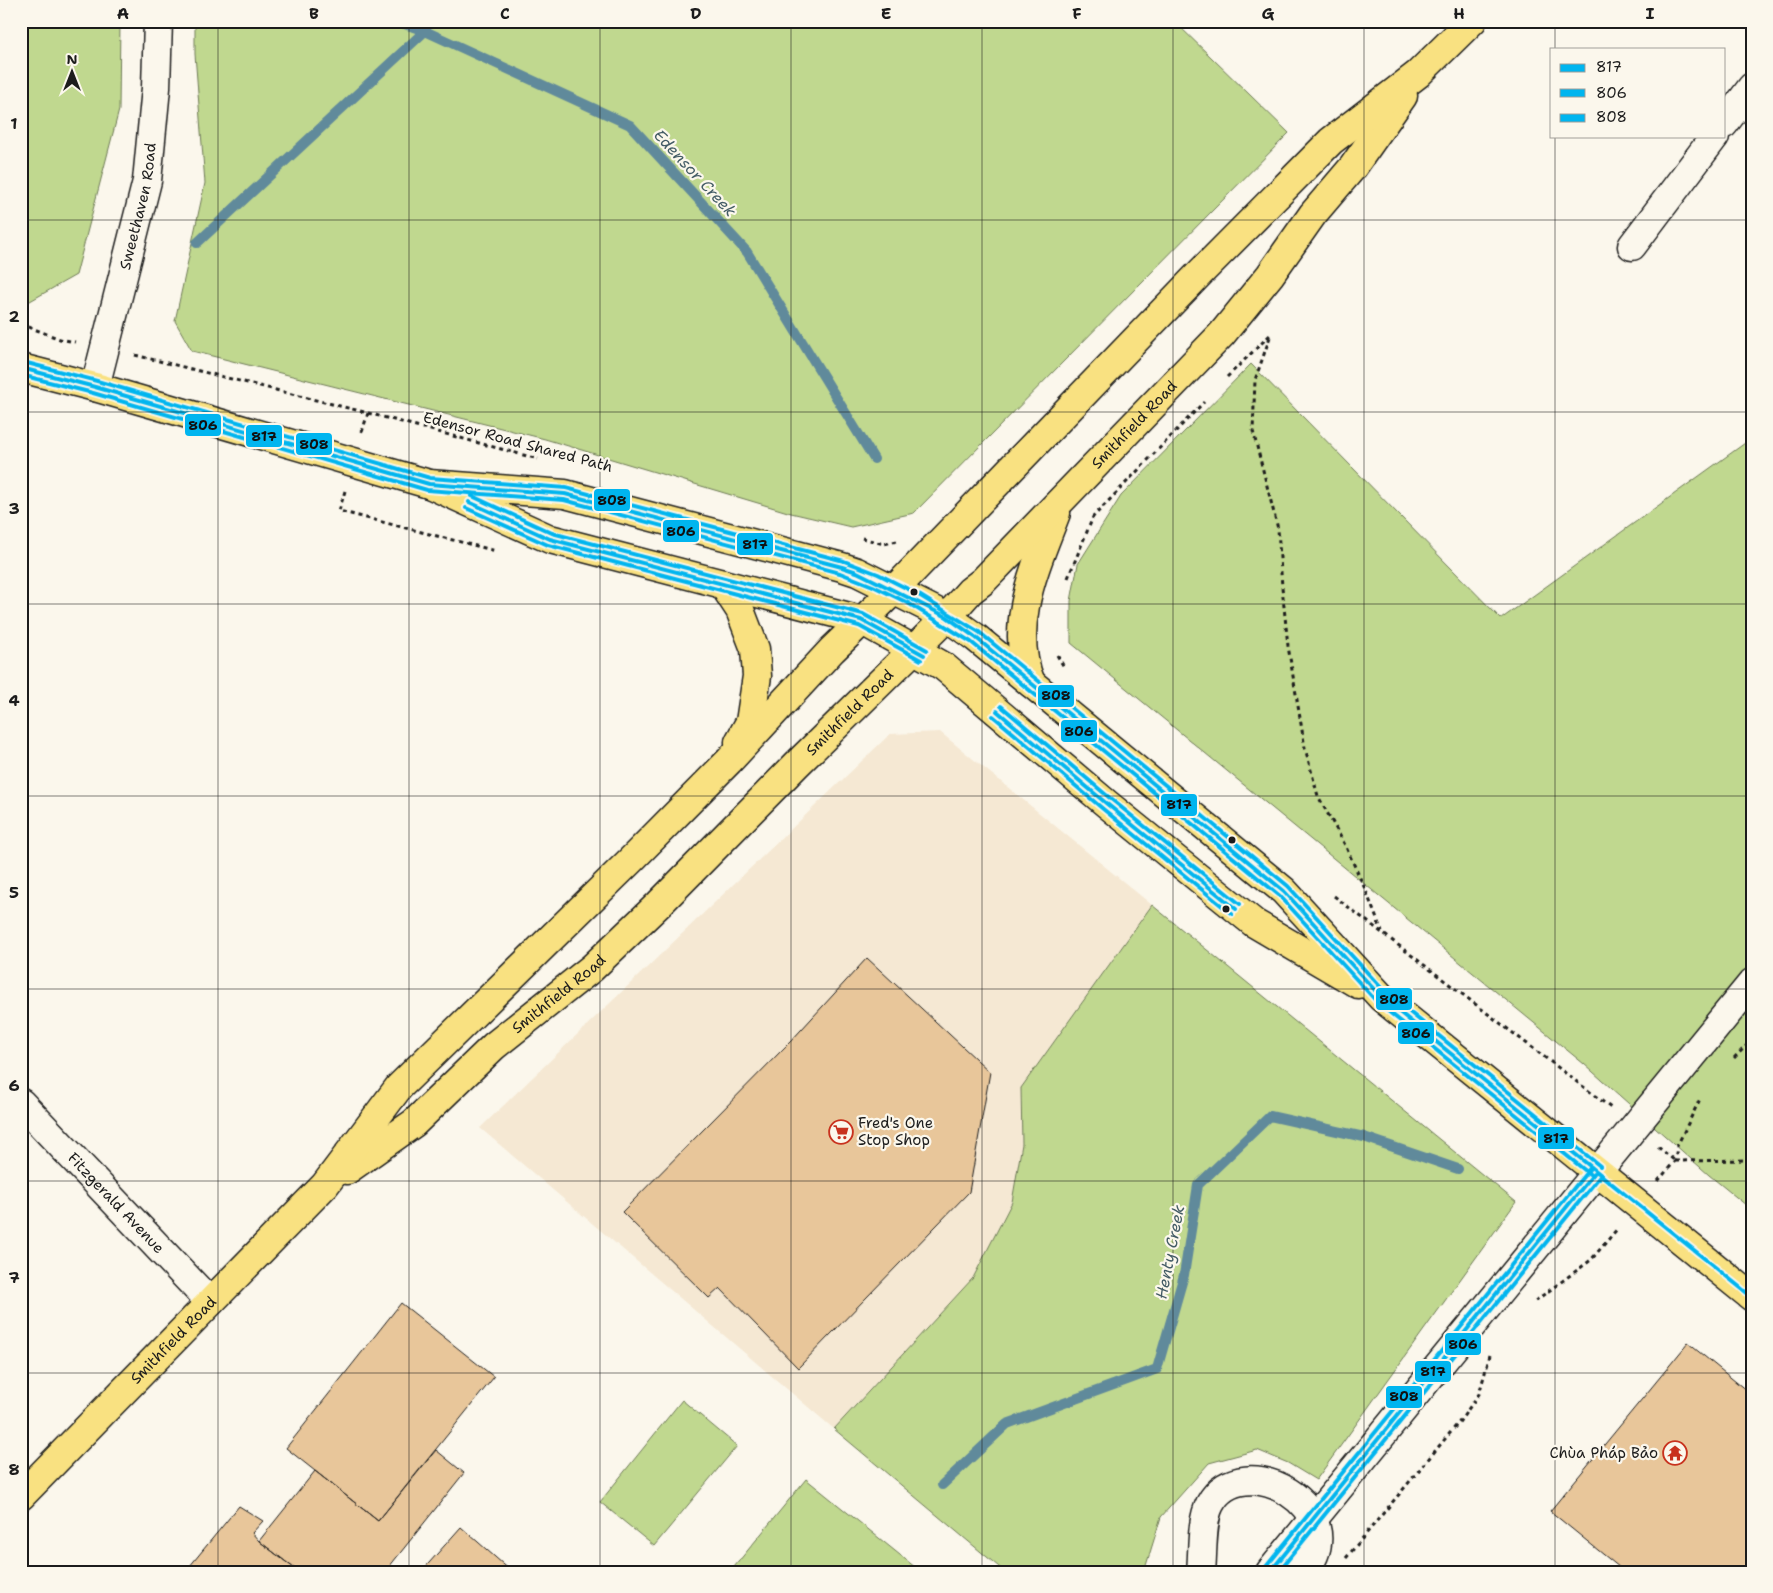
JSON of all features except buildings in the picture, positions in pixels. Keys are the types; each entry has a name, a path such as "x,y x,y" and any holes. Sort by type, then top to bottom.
{"main road":[{"name":"Smithfield Road","path":"21,1496 325,1186 399,1087 729,762 821,661 861,620 894,590 1202,271 1331,141 1418,74 1472,21"},
{"name":"Smithfield Road","path":"325,1186 414,1123 494,1046 592,968 659,904 804,757 947,617 970,591 1060,502 1222,334 1270,276 1313,214 1353,167 1418,74"},
{"path":"21,368 95,387 428,484 550,539 861,620 943,666 1254,924 1382,998"},
{"path":"428,484 565,494 842,567 857,572 947,617 1031,683 1284,891 1382,998 1752,1297"},
{"path":"1031,683 1025,669 1023,651 1024,604 1033,573 1060,502"},
{"path":"723,584 740,610 755,649 757,676 750,722 729,762"}],"street":[{"name":"Sweethaven Road","path":"95,387 147,181 156,88 158,21"},
{"path":"1726,121 1752,87"},
{"path":"1632,246 1713,138"},
{"path":"1270,1572 1752,982"},
{"name":"Fitzgerald Avenue","path":"21,1104 210,1302"},
{"path":"1201,1572 1206,1514 1210,1503 1230,1485 1245,1480 1259,1480 1271,1483 1296,1498 1306,1507 1314,1519 1318,1542 1313,1557 1303,1572"}],"path":[{"path":"21,324 60,339"},
{"path":"1223,381 1271,334 1255,380 1253,431 1278,528 1288,646 1305,748 1318,796 1345,845 1366,890 1383,934"},
{"name":"Edensor Road Shared Path","path":"148,357 546,461"},
{"path":"1064,586 1093,517 1210,395"},
{"path":"856,537 884,544"},
{"path":"1734,1059 1752,1040"},
{"path":"1702,1095 1677,1146 1675,1161 1752,1160"},
{"path":"1530,1304 1592,1260"},
{"path":"1341,1564 1460,1421 1479,1394 1491,1352"}],"shaded area":[{"path":"940,732 1152,905 1021,1088 1022,1144 1012,1202 973,1278 834,1429 480,1128 890,734"}],"green space":[{"path":"21,21 120,21 119,110 76,275 23,305 21,304"},
{"path":"195,21 1174,21 1289,133 914,513 851,527 791,513 545,439 192,351 175,321 205,183 195,54"},
{"path":"1251,364 1501,619 1752,438 1752,1210 1709,1175 1584,1064 1071,643 1071,601 1078,564 1121,496"},
{"path":"1152,905 1516,1202 1316,1480 1288,1463 1257,1450 1209,1463 1161,1517 1144,1572 1005,1572 834,1429 973,1278 1012,1202 1022,1144 1021,1088"},
{"path":"682,1400 737,1446 654,1546 600,1502"},
{"path":"806,1479 921,1572 730,1572"}],"waterway":[{"name":"Edensor Creek","path":"396,21 425,31 630,125 747,252 874,459"},
{"path":"197,243 425,31"},
{"name":"Henty Creek","path":"942,1485 1007,1424 1157,1369 1184,1275 1198,1185 1270,1116 1364,1137 1458,1169"}],"transit line":[{"name":"808","path":"23,362 97,381 430,478 566,488 844,561 878,574 914,592 979,632 1288,886 1386,993 1600,1166"},
{"name":"817","path":"21,368 95,387 429,484 565,494 842,567 857,572 947,617 975,637 1284,891 1382,998 1752,1297"},
{"name":"806","path":"21,375 93,393 427,490 564,500 840,573 908,603 971,642 1280,896 1378,1003 1592,1176"},
{"name":"808","path":"472,496 552,533 863,614 927,650"},
{"name":"817","path":"469,502 550,539 861,620 924,655"},
{"name":"806","path":"466,508 548,545 859,626 921,660"},
{"name":"808","path":"1001,706 1240,904"},
{"name":"817","path":"997,711 1236,909"},
{"name":"806","path":"993,716 1232,914"},
{"name":"808","path":"1265,1568 1591,1167"},
{"name":"817","path":"1270,1572 1596,1171"},
{"name":"806","path":"1278,1572 1601,1175"}],"place":[{"name":"Fred's One Stop Shop","path":"841,1132"},
{"name":"Chùa Pháp Bảo","path":"1675,1453"}]}
